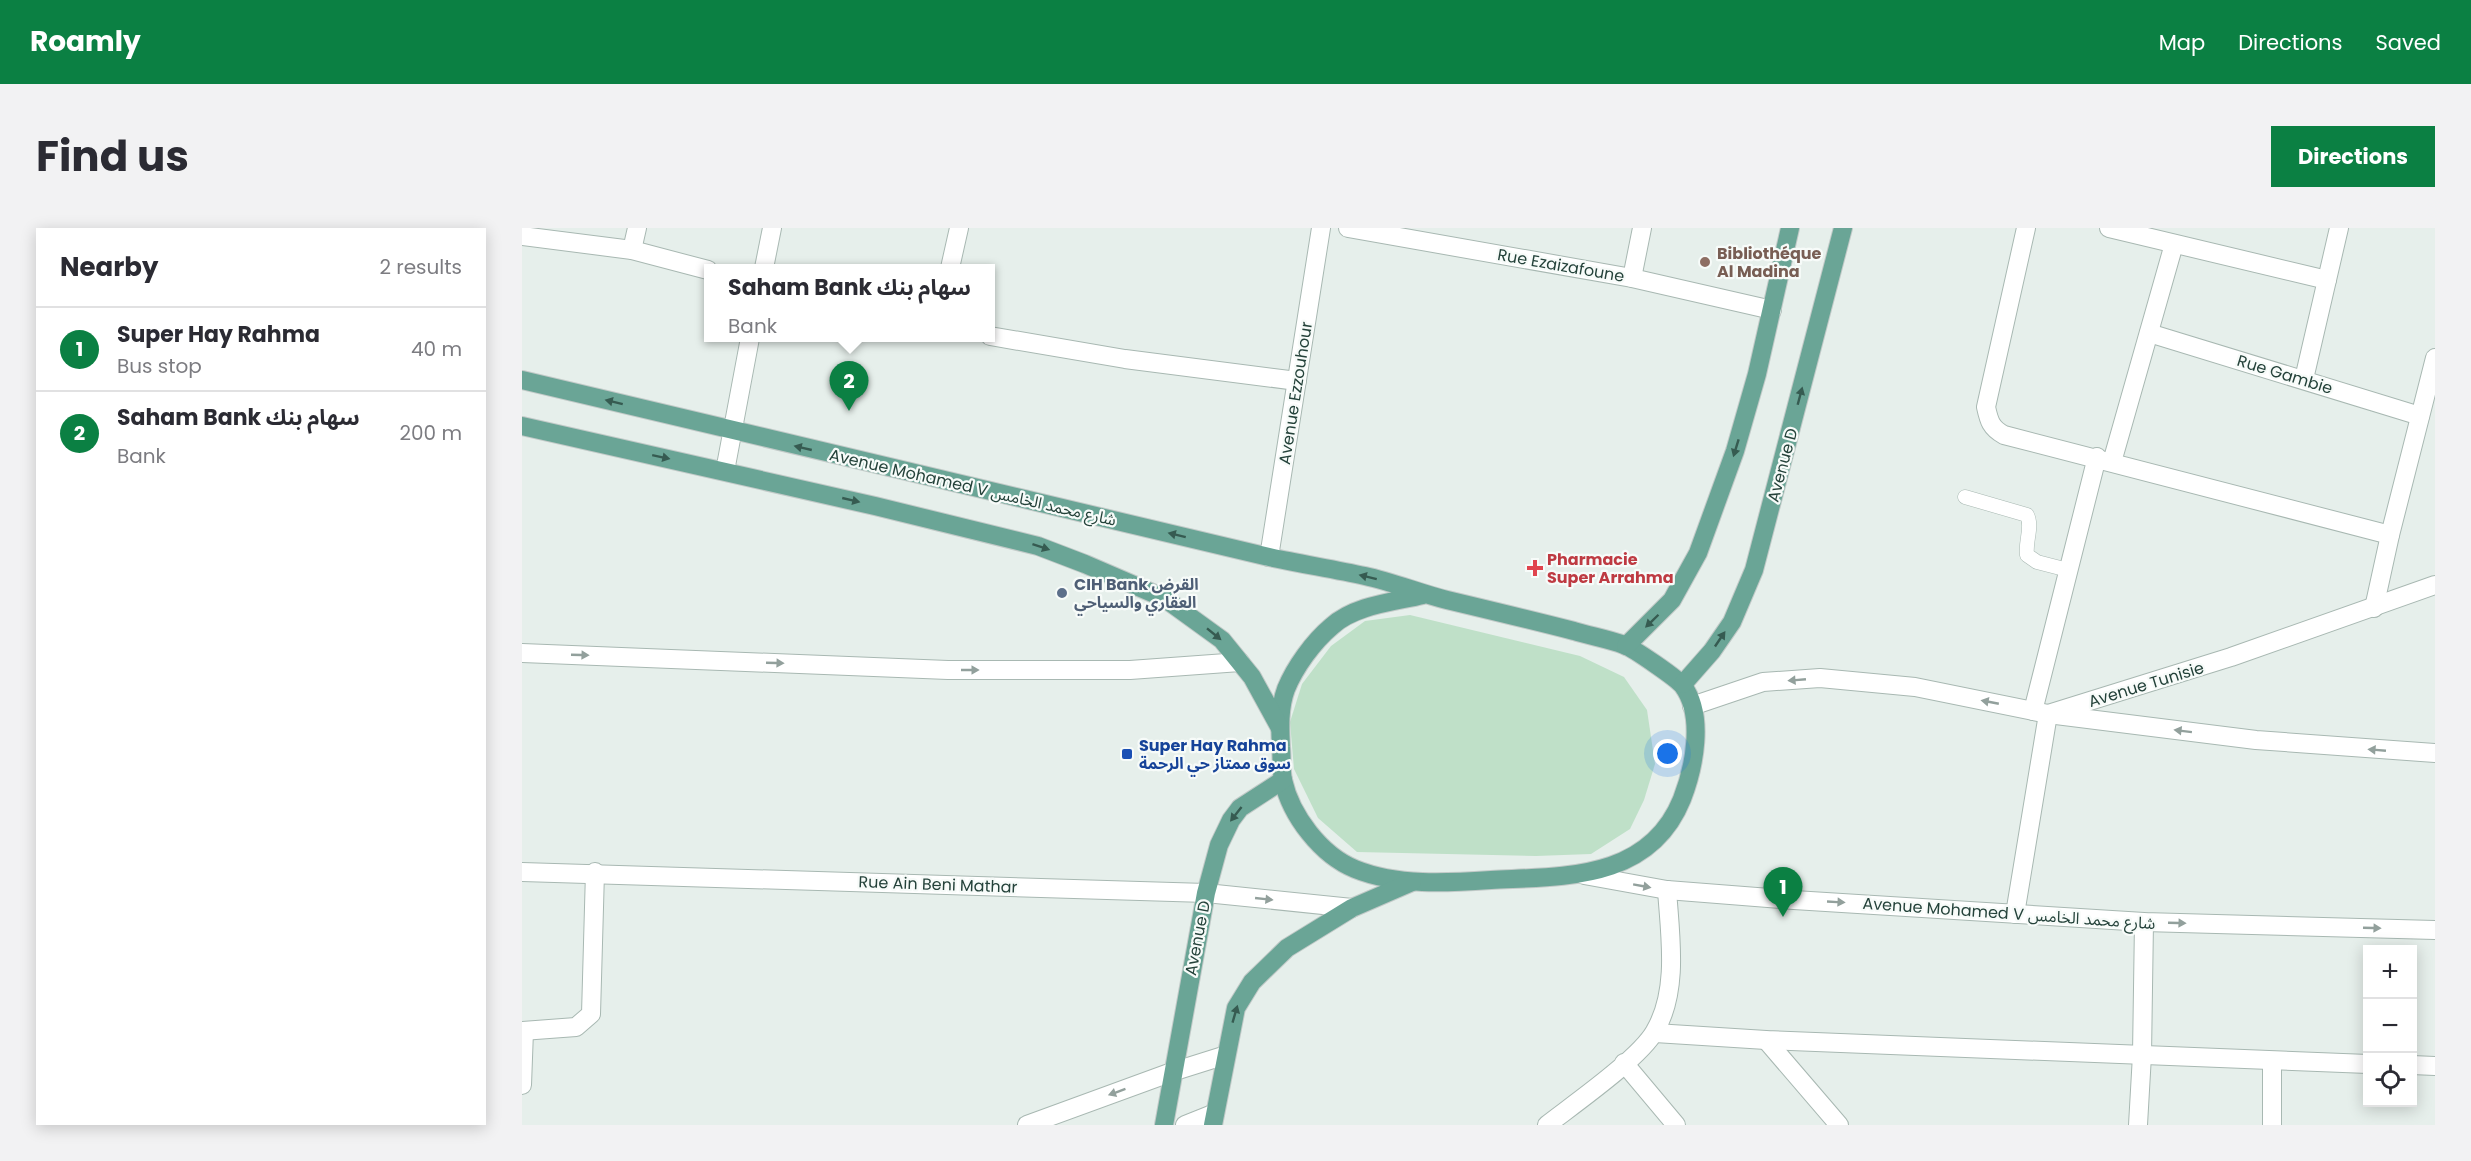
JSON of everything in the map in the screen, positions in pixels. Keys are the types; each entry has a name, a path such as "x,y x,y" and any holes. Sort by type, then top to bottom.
{"main road":[{"path":"1626,646 1672,600 1698,554 1735,451 1772,310 1790,228"},
{"name":"Avenue D","path":"1683,684 1712,651 1731,622 1754,570 1843,228"},
{"name":"Avenue Mohamed V شارع محمد الخامس","path":"522,380 1269,558 1366,576 1424,594 1626,646 1683,684"},
{"path":"522,426 725,471 1038,546 1164,598 1222,640 1252,678 1280,728"},
{"path":"1424,594 1374,605 1333,624 1301,661 1286,690 1280,728 1283,780 1303,822 1326,851 1355,869 1412,882 1584,875 1610,868 1635,854 1658,836 1679,806 1693,771 1695,737 1692,706 1683,684"},
{"name":"Avenue D","path":"1164,1125 1206,893 1219,845 1231,820 1250,800 1283,780"},
{"path":"1214,1119 1236,1008 1251,982 1287,948 1352,908 1412,882"}],"street":[{"path":"632,250 637,228"},
{"path":"765,264 772,228"},
{"path":"951,264 958,228"},
{"name":"Avenue Ezzouhour","path":"1269,558 1321,228"},
{"name":"Rue Ezaizafoune","path":"1348,228 1632,278 1772,310"},
{"path":"1632,278 1642,228"},
{"path":"2026,228 1986,407 1991,425 2004,435 2390,535"},
{"path":"2109,228 2327,280"},
{"path":"2304,379 2339,228"},
{"path":"535,234 632,250 704,269"},
{"path":"2015,914 2040,712 2068,570 2149,333 2175,244"},
{"name":"Rue Gambie","path":"2149,333 2420,416"},
{"path":"995,337 1125,359 1297,381"},
{"path":"725,471 749,342"},
{"path":"2374,608 2435,358"},
{"name":"Avenue Tunisie","path":"2040,712 2374,608 2435,585"},
{"path":"522,653 948,670 1130,670 1240,662"},
{"path":"1692,706 1763,682 1820,678 1915,687 2040,712 2256,740 2435,753"},
{"name":"Rue Ain Beni Mathar","path":"522,872 1206,893 1352,908"},
{"path":"522,1085 523,1031 576,1027 591,1014 596,873"},
{"name":"Avenue Mohamed V شارع محمد الخامس","path":"1584,875 1667,890 2015,914 2144,922 2435,930"},
{"path":"1547,1125 1624,1063 1655,1033 1664,1010 1671,956 1667,890"},
{"path":"2138,1125 2142,1055 2144,922"},
{"path":"1655,1033 1766,1040 2363,1064"},
{"path":"1766,1040 1839,1125"},
{"path":"1027,1125 1172,1072 1226,1055"},
{"path":"2272,1061 2272,1125"},
{"path":"1624,1063 1676,1125"},
{"path":"2417,1065 2435,1066"},
{"path":"1185,1125 1214,1119"}],"lane":[{"path":"1965,497 2026,515 2030,522 2026,543 2027,555 2037,562 2068,570"}],"green space":[{"path":"1410,615 1580,656 1624,677 1647,710 1655,764 1644,800 1630,829 1591,854 1536,856 1357,852 1318,818 1294,769 1290,722 1302,684 1331,646 1365,621"}],"place":[{"name":"Bibliothéque Al Madina","path":"1705,262"},
{"name":"Saham Bank سهام بنك","path":"849,411"},
{"name":"Pharmacie Super Arrahma","path":"1535,568"},
{"name":"CIH Bank القرض العقاري والسياحي","path":"1062,593"},
{"name":"Super Hay Rahma سوق ممتاز حي الرحمة","path":"1127,754"},
{"name":"Super Hay Rahma","path":"1783,917"}]}
